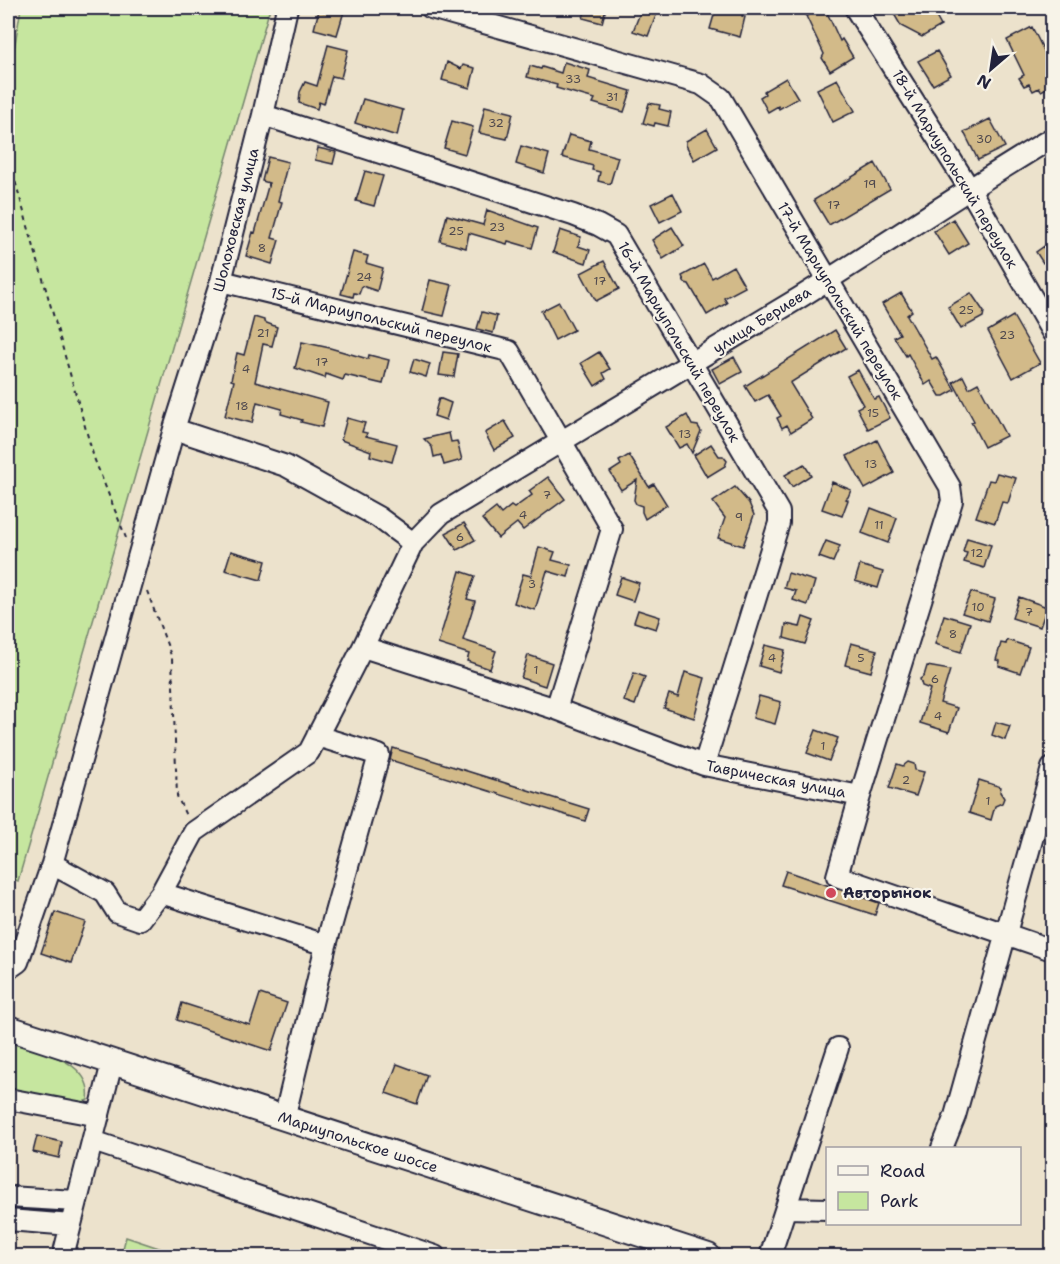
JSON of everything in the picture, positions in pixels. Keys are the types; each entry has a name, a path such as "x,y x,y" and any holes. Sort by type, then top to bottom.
{"main road":[{"name":"Мариупольское шоссе","path":"8,1028 708,1257"}],"street":[{"name":"Шолоховская улица","path":"8,969 18,962 52,864 174,429 221,281 263,115 287,8"},
{"name":"17-й Мариупольский переулок","path":"431,8 701,84 721,98 950,487 952,501 860,796"},
{"name":"18-й Мариупольский переулок","path":"855,8 969,188 1053,332"},
{"name":"16-й Мариупольский переулок","path":"263,115 573,215 616,235 779,512 779,523 704,765"},
{"name":"улица Бериева","path":"194,832 309,752 413,543 441,514 692,364 828,280 969,188 1053,138"},
{"name":"15-й Мариупольский переулок","path":"221,281 509,351 612,529 556,709"},
{"path":"174,429 286,466 378,517 413,543"},
{"name":"Таврическая улица","path":"363,647 556,709 704,765 860,796 837,876 1053,950"},
{"path":"284,1119 326,945 379,755 317,736"},
{"path":"943,1147 956,1116 1053,768"},
{"path":"52,864 105,893 117,912 140,920 160,893 194,832"},
{"path":"160,893 326,945"},
{"path":"770,1257 838,1048"},
{"path":"63,1257 112,1063"},
{"path":"8,1099 99,1116"},
{"path":"93,1142 435,1257"},
{"path":"8,1197 76,1201"},
{"path":"786,1208 826,1209"},
{"path":"8,1220 71,1225"}],"path":[{"path":"8,156 94,458 172,658 177,796 194,832"}],"green space":[{"path":"21,8 270,8 18,881 8,877 8,85"},
{"path":"8,1041 47,1053 72,1066 82,1075 87,1086 88,1100 75,1105 8,1093"},
{"path":"126,1237 183,1256 121,1256"}],"building":[{"path":"325,8 345,8 337,35 314,29 319,10 324,12"},
{"path":"586,8 606,8 602,23 583,18"},
{"path":"642,8 659,8 648,36 633,31"},
{"path":"716,8 744,8 742,16 745,17 740,37 710,29"},
{"path":"825,8 840,41 842,39 853,57 830,71 822,58 824,54 806,16"},
{"path":"906,8 931,8 941,26 922,37 901,26 894,14"},
{"path":"1032,27 1049,61 1053,59 1053,85 1041,91 1039,88 1033,91 1029,84 1024,86 1019,78 1024,75 1007,40"},
{"path":"328,45 348,50 341,78 332,76 324,104 319,102 317,109 299,103 300,92 305,82 317,86"},
{"path":"937,51 951,75 933,85 918,61"},
{"path":"447,62 461,69 463,65 475,68 470,88 442,80"},
{"path":"564,62 590,70 588,78 631,91 624,112 593,103 595,99 556,88 557,85 527,77 530,66 561,73"},
{"path":"786,78 798,98 779,109 778,106 768,112 760,97 765,94 764,91"},
{"path":"837,79 855,111 833,122 817,89"},
{"path":"363,99 403,110 397,136 355,123"},
{"path":"649,103 660,105 659,109 671,112 668,126 643,123"},
{"path":"485,106 513,113 507,139 479,133"},
{"path":"990,119 1005,147 978,160 964,132"},
{"path":"452,121 473,127 465,154 444,148"},
{"path":"707,129 717,147 694,160 686,141"},
{"path":"569,135 591,141 589,149 618,157 610,184 598,181 600,172 592,170 593,166 562,157"},
{"path":"521,146 549,154 544,173 516,164"},
{"path":"318,148 336,152 333,164 315,160"},
{"path":"268,157 288,162 278,201 282,202 272,238 279,240 272,264 246,256 269,183 262,181"},
{"path":"875,163 890,189 829,225 814,200"},
{"path":"365,171 383,176 374,206 356,201"},
{"path":"673,193 682,211 660,222 651,204"},
{"path":"487,210 538,228 532,248 508,241 507,244 469,233 466,248 440,241 447,215 483,225"},
{"path":"953,219 968,243 949,255 934,231"},
{"path":"672,227 684,246 663,259 652,240"},
{"path":"560,230 581,237 578,246 590,250 586,263 553,252"},
{"path":"1053,240 1053,256 1043,263 1036,252"},
{"path":"353,252 368,256 366,263 383,268 377,291 362,286 359,294 354,293 353,297 341,294"},
{"path":"604,261 619,289 596,301 581,273"},
{"path":"704,264 712,278 733,266 745,287 724,298 727,303 707,315 682,276"},
{"path":"430,280 452,285 444,316 422,311"},
{"path":"901,293 912,311 907,315 932,359 936,357 955,390 944,396 940,396 931,381 925,385 908,354 906,356 894,337 900,334 882,304"},
{"path":"971,293 984,312 983,317 961,329 948,307"},
{"path":"559,302 574,330 555,340 541,311"},
{"path":"482,312 497,316 493,333 477,329"},
{"path":"1013,316 1040,363 1013,378 988,331"},
{"path":"254,317 277,327 272,346 263,344 255,382 328,402 322,427 301,422 302,420 281,414 282,409 257,402 252,423 225,416 234,381 231,380 237,353 244,355"},
{"path":"835,330 846,348 790,383 812,419 791,432 787,425 782,428 777,418 781,416 768,395 755,402 745,386"},
{"path":"302,342 368,359 369,355 389,360 383,384 345,375 343,380 326,374 325,378 295,368"},
{"path":"443,352 458,354 454,377 439,375"},
{"path":"599,352 610,369 603,373 606,379 595,386 581,363"},
{"path":"734,357 742,372 720,384 712,369"},
{"path":"414,359 430,364 426,377 410,372"},
{"path":"858,370 874,399 879,397 890,418 868,429 857,408 863,405 847,376"},
{"path":"963,376 969,388 978,383 1006,436 984,447 971,422 974,421 953,382"},
{"path":"439,398 451,403 446,420 434,416"},
{"path":"687,415 692,425 698,426 701,431 692,453 687,444 679,448 666,427"},
{"path":"347,418 365,423 362,432 367,433 366,436 397,444 392,462 370,456 371,451 341,440"},
{"path":"505,421 515,438 494,450 485,433"},
{"path":"449,433 451,442 457,441 462,460 444,465 441,455 434,457 432,447 424,439"},
{"path":"877,440 894,473 865,489 847,456"},
{"path":"711,444 719,456 723,456 727,461 725,466 707,477 694,455"},
{"path":"629,455 649,487 654,484 667,505 645,519 642,506 636,504 634,500 637,480 621,490 610,472 621,465 619,461"},
{"path":"804,464 811,475 792,487 785,475"},
{"path":"997,473 1016,478 1008,503 1002,502 995,523 976,517 989,480 994,481"},
{"path":"548,477 565,499 523,530 517,523 498,538 482,519 496,508 501,514 511,506 514,508 532,495 529,491"},
{"path":"832,482 851,490 842,516 822,509"},
{"path":"735,487 749,503 754,515 743,546 718,538 725,518 713,502"},
{"path":"871,508 897,518 888,543 862,533"},
{"path":"464,523 475,540 457,550 446,533"},
{"path":"967,538 991,545 984,568 964,562 967,553 963,552"},
{"path":"826,541 840,546 833,562 819,557"},
{"path":"539,547 555,552 552,560 571,565 568,577 547,571 535,610 514,603 523,574 531,576"},
{"path":"231,551 266,561 261,580 225,570"},
{"path":"860,565 883,572 878,588 855,581"},
{"path":"460,571 475,576 467,599 475,601 463,640 496,651 490,669 467,661 469,654 438,644"},
{"path":"788,573 815,581 808,605 793,600 796,591 784,588"},
{"path":"621,577 639,583 633,601 615,595"},
{"path":"971,592 995,599 988,621 962,613"},
{"path":"1019,597 1047,607 1040,627 1012,618"},
{"path":"638,610 660,617 656,629 634,622"},
{"path":"944,615 970,623 961,652 935,644"},
{"path":"803,617 814,621 805,644 784,638 786,624 800,627"},
{"path":"1007,640 1029,647 1020,673 999,666 1000,661 996,660 1001,643 1006,644"},
{"path":"851,643 877,650 871,672 845,665"},
{"path":"765,645 785,650 779,672 759,666"},
{"path":"528,655 552,663 545,686 521,678"},
{"path":"927,666 950,670 940,703 957,708 949,732 920,723 930,689 922,686 920,679 924,676"},
{"path":"685,672 705,678 694,718 664,708 669,694 678,697"},
{"path":"634,673 645,677 635,705 624,701"},
{"path":"759,696 781,702 775,724 753,718"},
{"path":"996,722 1010,726 1005,740 992,735"},
{"path":"816,730 838,738 829,761 807,753"},
{"path":"393,748 589,809 585,821 390,760"},
{"path":"908,762 914,764 915,770 924,772 916,796 889,788 897,764 903,766"},
{"path":"979,780 1001,787 1000,792 1004,798 1002,803 995,806 991,820 969,813"},
{"name":"Авторынок","path":"786,871 879,903 875,915 781,885"},
{"path":"55,912 85,922 71,963 41,953"},
{"path":"260,994 287,1003 271,1051 177,1020 182,1003 250,1025"},
{"path":"397,1064 427,1075 417,1104 386,1093"},
{"path":"37,1136 62,1142 59,1158 33,1152"}],"place":[{"name":"Авторынок","path":"831,893"}]}
